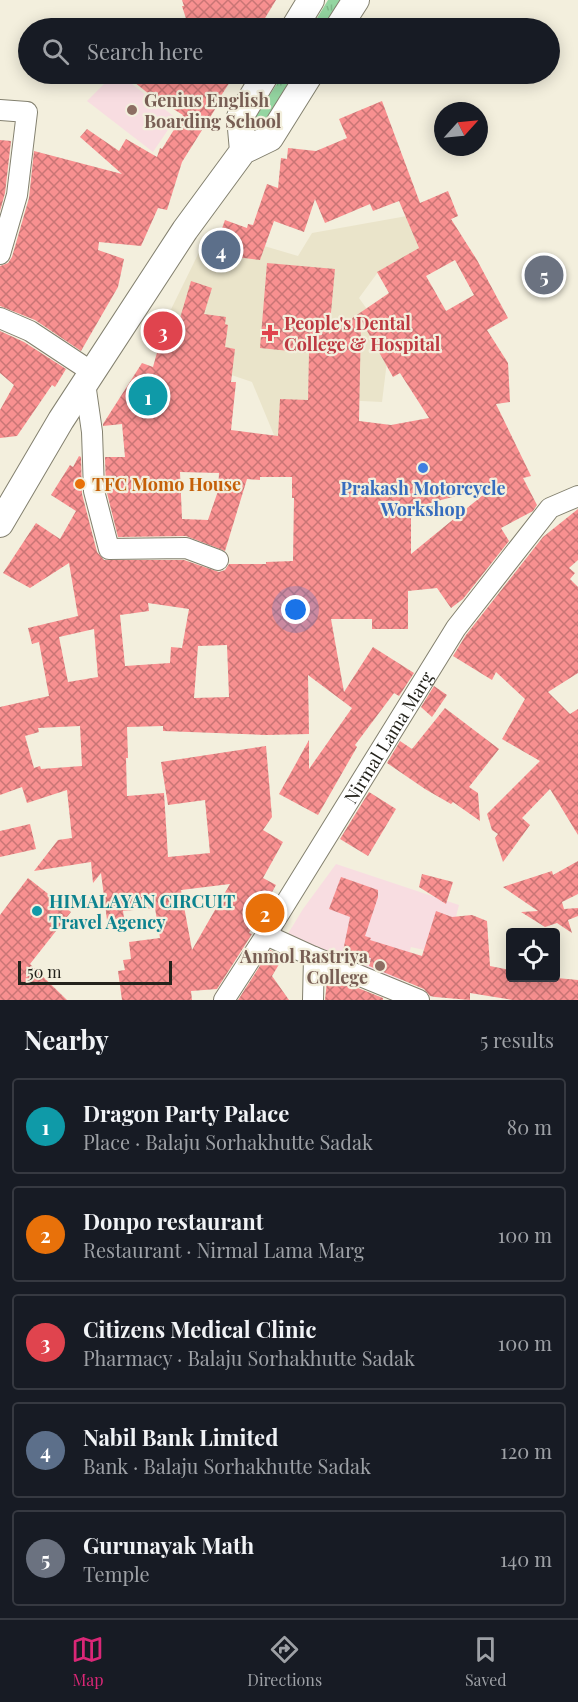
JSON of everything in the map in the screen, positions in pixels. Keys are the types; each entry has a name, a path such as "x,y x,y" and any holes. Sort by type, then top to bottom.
{"main road":[{"path":"300,18 311,0"},
{"path":"344,18 356,0"},
{"path":"243,151 240,117 260,84"},
{"path":"0,524 61,420 185,230 243,151 270,138 304,84"}],"street":[{"path":"0,110 27,112 17,195 0,254"},
{"path":"0,318 30,331 89,377 94,491 109,549 186,548 218,560"},
{"name":"Nirmal Lama Marg","path":"224,1000 456,628 550,508 578,496"},
{"path":"266,935 419,1000"},
{"path":"313,1000 314,957"}],"shaded area":[{"name":"Genius English Boarding School","path":"104,84 132,84 176,118 153,152 87,101"},
{"name":"People's Dental College & Hospital","path":"407,216 420,251 378,272 359,298 374,319 388,353 382,402 321,399 281,452 252,382 152,348 210,230 298,256 312,233"},
{"path":"336,864 459,905 446,955 411,947 400,984 286,937"}],"green space":[{"path":"328,0 342,0 331,18 317,18"},
{"path":"277,84 292,84 261,134 250,126"}],"building":[{"path":"182,0 276,0 265,18 186,18 182,6 184,6"},
{"path":"136,84 229,84 182,162 167,210 158,208 141,246 99,242 98,250 124,259 118,287 81,351 35,320 0,306 0,266 8,263 12,257 29,198 34,151 122,174 80,137 87,129 119,151 126,139 157,157 160,148 162,149 183,115"},
{"path":"382,101 420,203 448,191 458,216 451,219 477,260 508,318 487,330 508,363 510,402 496,404 531,476 523,478 537,505 533,511 501,528 509,541 463,599 451,608 437,588 408,591 408,629 372,629 372,619 331,619 344,692 373,647 414,673 399,696 394,693 355,745 357,747 318,815 279,794 309,740 309,769 352,708 308,675 309,734 266,735 163,731 163,726 127,727 127,796 164,793 168,857 210,853 205,800 168,805 161,762 266,746 272,817 263,830 283,842 263,878 276,885 249,933 252,934 217,989 191,991 192,1000 122,1000 118,971 125,970 123,960 131,959 129,942 160,938 155,908 123,911 124,918 107,920 101,873 93,883 91,862 34,871 58,840 72,838 67,790 27,803 22,787 0,795 0,707 49,696 39,642 32,644 28,628 78,616 69,563 30,588 3,573 36,523 60,539 76,511 51,495 70,465 73,467 79,456 81,457 82,494 97,552 104,560 184,560 219,572 225,570 229,564 293,561 292,477 247,479 225,551 186,536 118,537 106,489 105,457 125,457 122,424 103,426 103,424 142,363 153,367 163,331 175,335 191,281 212,288 204,314 226,317 225,324 228,325 225,347 235,349 231,382 236,382 231,430 278,436 280,399 308,400 309,353 260,348 267,263 335,269 329,334 389,293 377,272 419,248 399,201 373,211 370,204 325,223 315,199 304,232 274,221 260,260 213,254 225,220 247,228 248,224 253,225 267,184 278,188 281,158 287,159 288,148 316,151 347,138 339,119","holes":["455,260 474,295 446,311 426,276","361,320 393,377 400,373 429,418 391,425 359,421","180,472 219,473 218,491 208,520 182,519","494,486 411,554 411,508","148,603 189,609 182,648 171,647 170,663 125,666 120,615 149,611","94,629 98,677 68,682 59,637","227,645 229,697 194,698 198,646","80,726 82,766 34,768 25,736 39,732 38,728","230,884 192,950 181,890"]},
{"path":"0,140 11,141 5,193 0,211"},
{"path":"0,331 24,342 66,369 55,387 52,385 17,436 0,438 0,410 14,385 0,373"},
{"path":"578,509 578,560 569,568 575,573 570,579 578,587 578,673 548,692 570,714 578,709 578,835 550,789 522,818 530,825 503,862 495,838 498,834 492,830 487,814 540,761 502,739 525,699 496,672 492,680 453,656 466,635 543,537"},
{"path":"434,686 447,695 432,717 421,707"},
{"path":"445,708 499,749 469,787 478,793 480,821 453,802 451,804 425,789 387,763 400,741 412,749"},
{"path":"369,792 396,809 368,856 340,839"},
{"path":"30,824 36,849 0,857 0,831"},
{"path":"578,861 578,894 562,902 564,909 578,908 578,916 568,920 572,933 557,923 545,927 521,912 538,911 503,887 552,871 553,875"},
{"path":"422,874 453,882 446,904 419,887"},
{"path":"341,877 378,890 378,897 365,936 371,938 370,940 422,956 436,911 452,917 472,915 487,921 490,966 506,969 506,982 560,982 560,978 578,980 578,1000 513,1000 470,993 470,1000 430,996 424,989 369,966 371,958 343,951 350,917 329,909"},
{"path":"28,878 71,912 30,964 67,1000 0,1000 0,915"},
{"path":"270,950 284,956 272,976 289,1000 238,1000"},
{"path":"327,981 353,986 383,998 383,1000 325,1000"}],"place":[{"name":"Genius English Boarding School","path":"132,110"},
{"name":"Nabil Bank Limited","path":"221,250"},
{"name":"Gurunayak Math","path":"544,275"},
{"name":"Citizens Medical Clinic","path":"163,331"},
{"name":"People's Dental College & Hospital","path":"270,333"},
{"name":"Dragon Party Palace","path":"148,396"},
{"name":"Prakash Motorcycle Workshop","path":"423,468"},
{"name":"TFC Momo House","path":"80,484"},
{"name":"HIMALAYAN CIRCUIT Travel Agency","path":"37,911"},
{"name":"Donpo restaurant","path":"265,913"},
{"name":"Anmol Rastriya College","path":"380,966"}]}
